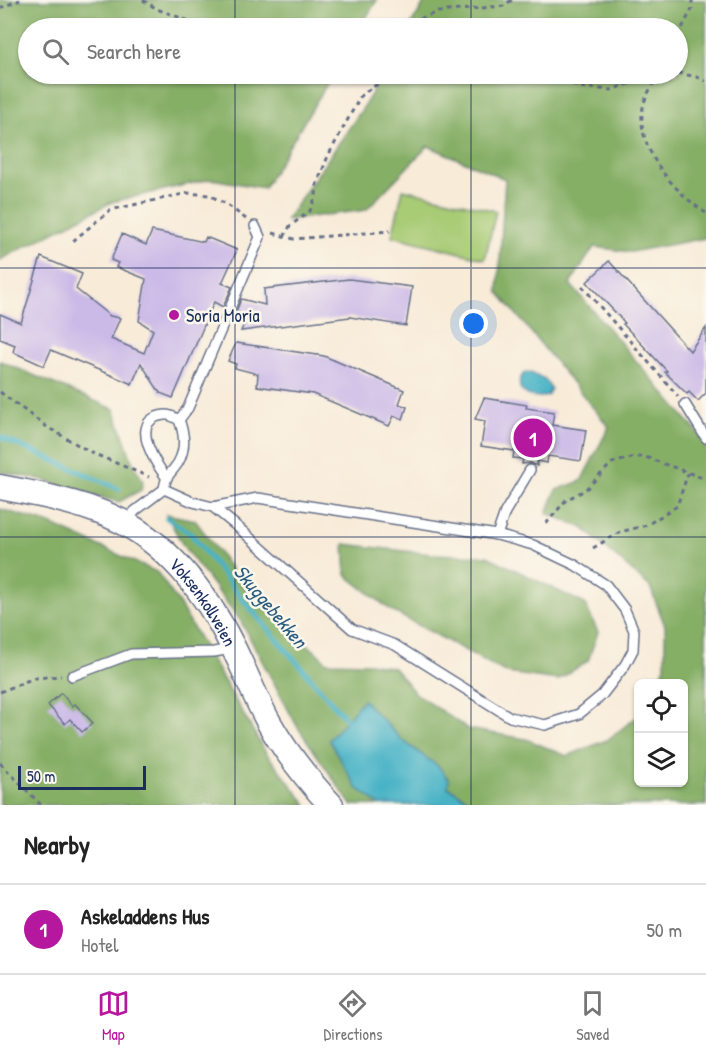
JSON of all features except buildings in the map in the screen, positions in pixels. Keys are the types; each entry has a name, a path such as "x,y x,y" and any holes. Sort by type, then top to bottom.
{"street":[{"name":"Voksenkollveien","path":"0,487 68,502 110,516 153,542 191,581 216,615 234,648 257,701 277,736 331,805"}],"lane":[{"path":"179,420 188,408 261,237 255,226"},
{"path":"686,404 706,438"},
{"path":"125,523 165,483 183,452 184,443 179,420 172,416 165,415 152,419 147,426 146,435 149,449 165,483 193,502 213,507 352,629 395,645 510,717 545,725 579,714 602,694 625,665 633,650 633,631 626,610 606,585 575,565 533,545 497,535 258,498 213,507"},
{"path":"497,535 505,512 530,470"},
{"path":"72,676 131,654 214,652 234,648"}],"path":[{"path":"0,8 20,0"},
{"path":"143,0 157,9 181,18"},
{"path":"423,18 438,12 503,6 512,0"},
{"path":"687,18 692,9 692,0"},
{"path":"688,75 706,81"},
{"path":"284,237 290,226 310,211 328,156 360,97 379,84"},
{"path":"572,84 579,87 611,90 629,84"},
{"path":"653,84 644,102 641,129 651,156 690,202 706,213"},
{"path":"73,241 110,210 188,193 209,195 226,204 255,226 294,239 390,231"},
{"path":"582,286 686,404"},
{"path":"0,392 47,427 92,453 165,483"},
{"path":"546,524 566,500 585,490 612,463 645,457 706,479"},
{"path":"593,548 620,532 647,525 677,506 688,473"},
{"path":"0,692 34,678 72,676"},
{"path":"0,763 41,805"}],"green space":[{"path":"0,0 377,0 366,18 18,18 18,84 327,84 264,188 211,179 112,202 0,260"},
{"path":"426,0 706,0 706,238 631,252 594,247 570,284 706,442 706,805 477,805 448,787 439,767 402,740 363,700 347,720 357,788 380,805 351,805 297,726 240,620 184,547 166,514 195,520 245,588 327,662 370,663 394,668 414,692 468,729 526,739 567,756 607,740 634,719 634,787 688,787 688,679 660,679 665,666 665,626 650,587 583,528 547,513 556,490 581,481 609,427 498,292 505,179 428,146 366,210 286,220 377,84 688,84 688,18 415,18"},
{"path":"403,189 496,211 485,259 392,236"},
{"path":"0,361 114,409 132,461 143,481 141,490 119,502 40,479 0,472"},
{"path":"0,509 48,523 157,572 178,602 266,753 307,805 0,805"},
{"path":"344,544 431,554 487,556 585,604 598,632 588,661 558,680 507,673 392,611 346,575"}],"water":[{"path":"528,372 545,379 551,389 547,396 534,397 524,393 520,385 521,379 524,373"},
{"path":"363,700 402,740 439,767 449,780 448,787 477,805 380,805 357,788 329,740"}],"waterway":[{"name":"Skuggebekken","path":"0,437 119,489"},
{"name":"Skuggebekken","path":"167,518 191,534 243,600 347,720"}],"place":[{"name":"Soria Moria","path":"174,315"},
{"name":"Askeladdens Hus","path":"533,438"}]}
